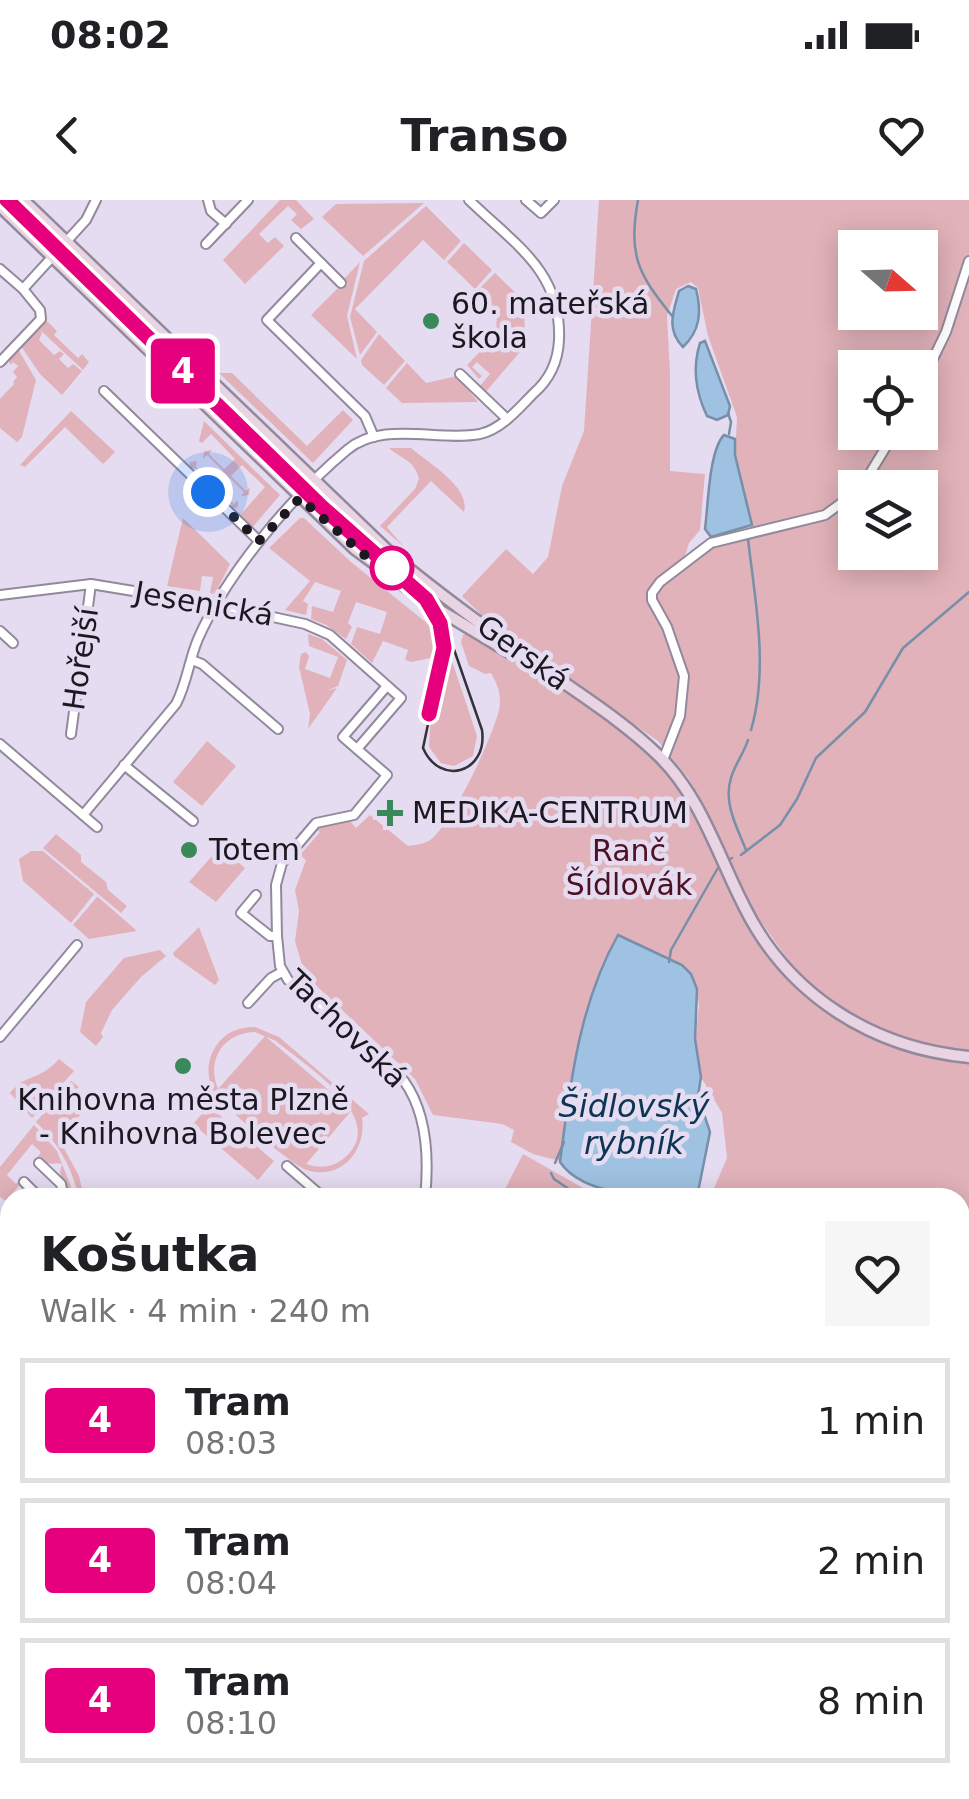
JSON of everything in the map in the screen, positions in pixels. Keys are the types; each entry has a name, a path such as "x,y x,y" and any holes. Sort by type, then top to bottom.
{"street":[{"name":"Gerská","path":"24,200 411,571 622,723 663,760 707,825 755,925 803,986 836,1013 883,1038 932,1054 969,1057"},
{"path":"22,289 86,220 96,200"},
{"path":"208,200 211,210 226,224"},
{"path":"206,244 248,200"},
{"path":"83,815 176,704 198,640 259,541 349,448 374,436 482,434 507,419 540,388 552,370 559,346 557,301 545,276 469,200"},
{"path":"526,200 541,214 554,200"},
{"name":"Gerská","path":"0,206 300,498 386,574 584,696"},
{"path":"296,238 341,283"},
{"path":"937,350 969,262"},
{"path":"321,263 267,320 365,416 374,436"},
{"path":"0,269 40,310 41,320 0,362"},
{"path":"460,374 507,419"},
{"path":"104,391 259,541"},
{"path":"663,760 680,716 684,676 652,593 660,582 711,543 825,515 838,505"},
{"name":"Jesenická","path":"0,595 91,584 218,604 314,626 338,641 387,686"},
{"name":"Hořejší","path":"71,734 91,584"},
{"path":"0,631 12,643"},
{"path":"192,660 202,664 278,729"},
{"path":"387,686 401,698 357,749 343,737 387,686"},
{"path":"0,744 97,827"},
{"name":"Tachovská","path":"357,749 387,775 354,814 316,823 282,863 276,885 282,972 411,1091 420,1110 423,1131 425,1188"},
{"path":"124,764 193,821"},
{"path":"256,895 241,913 270,936 277,936"},
{"path":"0,1038 77,944"},
{"path":"248,1003 282,972"},
{"path":"39,1163 62,1188"},
{"path":"287,1166 312,1188"},
{"path":"24,1182 30,1188"}],"green space":[{"path":"280,200 296,200 314,219 301,229 291,220 297,214 288,206 259,234 268,243 275,237 284,246 245,284 223,260"},
{"path":"599,200 969,200 969,1052 906,1041 834,1004 801,978 750,906 689,779 658,741 497,630 462,596 506,549 533,574 548,557 562,486 584,431","holes":["691,282 698,288 708,336 737,417 735,455 753,536 706,550 682,566 689,543 700,530 705,474 670,471 667,316 676,289"]},
{"path":"424,203 363,256 322,217 336,204"},
{"path":"426,206 461,241 444,260 423,240 355,309 377,332 360,355 350,317 364,261"},
{"path":"464,243 492,270 475,289 447,262"},
{"path":"360,262 347,316 357,359 311,315 340,286 343,289 348,284 344,279"},
{"path":"495,273 524,301 525,346 484,394 480,386 490,374 477,362 472,367 482,376 479,379 467,365 496,335 497,310 477,291"},
{"path":"46,320 57,331 54,335 78,358 82,354 89,362 83,370 39,329 39,340 54,355 60,351 64,354 59,359 68,368 73,364 82,371 62,395 40,374 21,346"},
{"path":"379,334 405,361 384,385 361,360"},
{"path":"18,349 36,380 22,437 17,442 0,428 0,399 17,377 13,372 18,366 13,362 10,365 9,359"},
{"path":"407,363 426,383 457,376 478,402 402,403 386,388"},
{"path":"219,373 232,373 307,446 343,410 353,420 313,463"},
{"path":"71,411 115,452 103,464 65,427 25,467 20,465"},
{"path":"204,421 280,495 251,529 241,514 265,487 242,465 231,476 246,491 250,487 249,495 241,496 244,492 230,478 219,489 234,504 238,500 238,507 231,510 232,505 217,491 213,494 207,488 210,483 195,468 189,469 190,462 197,461 196,467 212,482 223,471 207,455 203,459 204,451 212,450 209,454 224,469 235,459 211,434 202,443 199,441"},
{"path":"389,448 411,448 455,485 464,503 464,512 431,481 387,527 403,546 380,526 415,489 419,479 411,464"},
{"path":"183,518 230,564 215,594 210,593 213,577 202,576 200,591 167,586"},
{"path":"300,518 433,628 435,657 405,660 408,650 383,641 372,663 351,644 357,627 380,634 387,612 356,602 346,639 311,619 312,606 333,612 341,591 315,582 303,601 308,604 306,615 285,610 310,581 269,548"},
{"name":"Ranč Šídlovák","path":"468,633 592,710 657,762 693,813 758,940 805,994 833,1016 897,1047 969,1063 969,1188 714,1188 727,1158 722,1113 701,1077 695,1043 699,1005 696,984 670,961 618,935 587,1017 560,1161 533,1154 511,1142 514,1130 502,1124 433,1115 415,1079 305,975 295,941 299,911 295,890 306,860 300,855 320,832 316,828 350,821 356,828 370,815 408,846 430,840 449,817 480,759 499,710 500,695 491,673 469,666 461,642"},
{"path":"308,634 322,639 347,660 338,686 326,691 337,688 308,729 310,714 299,667 301,654 306,652 309,656 305,669 330,678 338,657 309,646"},
{"path":"445,659 452,661 477,736 473,756 454,766 441,763 429,747 431,714"},
{"path":"207,741 236,766 202,806 173,782"},
{"path":"56,834 81,855 81,862 127,906 121,913 43,848"},
{"path":"220,847 245,868 216,902 189,882"},
{"path":"31,851 43,851 94,894 71,923 23,881 19,859"},
{"path":"97,897 137,931 89,939 73,925"},
{"path":"199,927 219,980 215,985 173,953"},
{"path":"160,950 166,956 112,1010 96,1046 80,1032 86,1002 124,958"},
{"path":"255,1027 279,1037 369,1114 362,1118 356,1151 341,1167 319,1172 299,1166 242,1121 213,1090 208,1068 213,1051 238,1029","holes":["255,1032 265,1036 218,1089 216,1058 226,1043","266,1037 276,1041 322,1078 349,1107","351,1111 357,1127 356,1143 343,1159 325,1166 306,1164"]},
{"path":"59,1059 74,1071 32,1118 10,1093"},
{"path":"71,1081 79,1087 67,1102 81,1114 60,1141 82,1188 76,1188 58,1147 36,1122"},
{"path":"209,1106 274,1161 258,1180 193,1124"},
{"path":"34,1125 57,1151 71,1188 65,1188 60,1172 62,1164 41,1161 37,1158 41,1152 32,1144 7,1175 16,1184 21,1178 17,1188 0,1188 0,1167"},
{"path":"523,1154 583,1188 506,1188"}],"water":[{"path":"688,286 696,289 699,313 696,328 683,347 674,334 672,320 679,291"},
{"path":"705,341 730,406 728,415 717,420 707,416 696,380 700,343"},
{"path":"724,435 735,439 735,455 752,525 711,537 705,529 710,479 715,453"},
{"name":"Šidlovský rybník","path":"618,935 682,965 691,974 697,989 695,1039 701,1077 698,1096 710,1132 699,1188 601,1188 571,1174 560,1162 572,1075 585,1017"}],"waterway":[{"path":"638,200 635,250 644,276 673,317"},
{"path":"728,413 729,434"},
{"path":"748,539 760,659 751,730"},
{"path":"741,855 780,825 816,758 865,712 903,648 969,592"},
{"path":"746,850 732,815 729,787 748,740"},
{"path":"669,962 671,950 719,866"},
{"path":"555,1163 564,1142"},
{"path":"551,1173 567,1188"}],"tram line":[{"path":"7,200 322,507 431,605 440,623 444,648 423,748 440,768 451,771 470,765 482,745 482,730 433,599 325,504 12,200"},
{"name":"4","path":"7,200 322,507 426,599 440,623 444,648 429,714"}],"place":[{"name":"60. mateřská škola","path":"431,321"},
{"name":"MEDIKA-CENTRUM","path":"390,813"},
{"name":"Totem","path":"189,850"},
{"name":"Knihovna města Plzně - Knihovna Bolevec","path":"183,1066"}],"route":[{"path":"208,492 259,541 300,498 386,574 392,568"}]}
